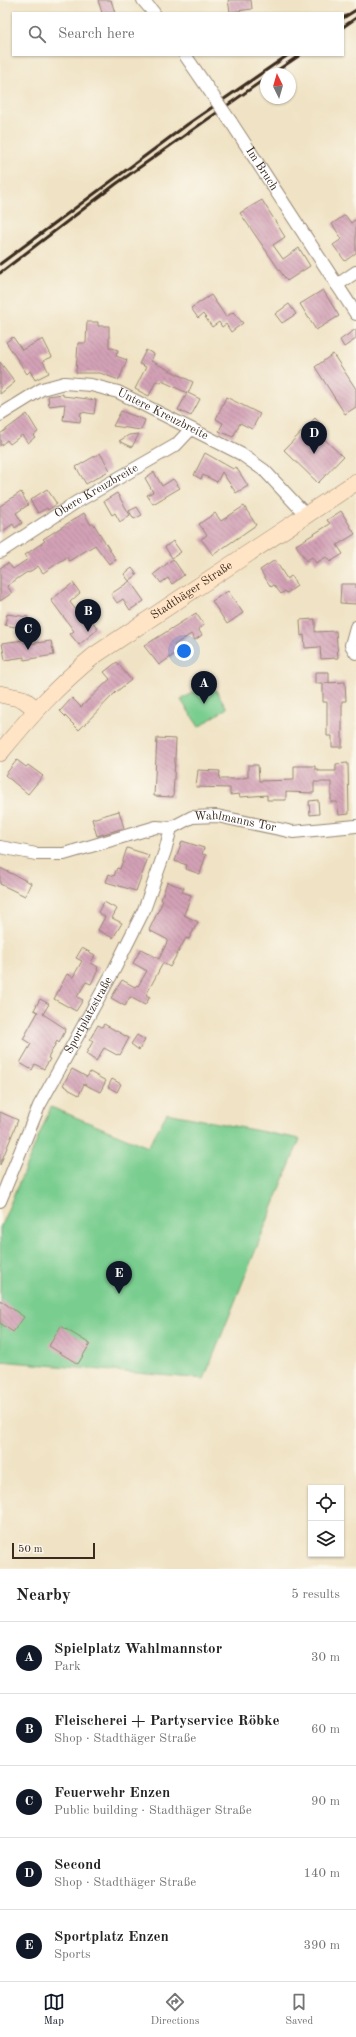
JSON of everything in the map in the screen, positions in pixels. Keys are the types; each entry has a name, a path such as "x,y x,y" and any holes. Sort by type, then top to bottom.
{"main road":[{"name":"Stadthäger Straße","path":"0,753 36,709 65,679 95,655 356,482"},
{"path":"0,694 23,700 36,709"}],"street":[{"path":"143,0 153,12"},
{"name":"Im Bruch","path":"186,56 231,122 356,314"},
{"path":"337,285 356,272"},
{"name":"Untere Kreuzbreite","path":"0,416 42,388 64,383 91,385 118,392 241,454 266,471 306,515"},
{"name":"Obere Kreuzbreite","path":"0,552 75,503 176,445 191,429"},
{"path":"356,627 351,645 356,653"},
{"name":"Wahlmanns Tor","path":"0,847 36,854 64,854 156,827 171,828 192,817 217,816 293,832 356,826"},
{"name":"Sportplatzstraße","path":"0,1201 40,1106 114,970 144,910 165,851 171,828"}],"green space":[{"path":"210,681 227,708 199,727 181,700"},
{"path":"51,1107 148,1147 167,1113 300,1139 204,1379 0,1361 0,1228"}],"building":[{"path":"98,0 111,0 115,12 102,12"},
{"path":"228,0 251,0 252,9 230,12"},
{"path":"262,200 285,237 273,245 283,259 299,248 310,266 287,281 240,213"},
{"path":"345,215 351,223 356,219 356,253 345,261 333,245 342,239 332,224"},
{"path":"323,290 339,316 316,330 300,304"},
{"path":"211,295 226,317 233,312 243,323 231,332 226,324 222,327 219,322 212,327 203,314 198,318 191,308"},
{"path":"289,304 296,314 282,323 275,314"},
{"path":"87,322 98,322 98,326 109,326 109,347 118,350 116,356 127,360 119,380 100,373 76,373 78,343 86,343"},
{"path":"356,329 356,339 344,347 340,340"},
{"path":"13,337 22,350 43,339 52,357 43,361 49,373 35,380 30,371 27,374 6,342"},
{"path":"146,350 154,354 151,361 193,382 188,393 200,399 191,416 178,410 187,393 162,381 161,383 156,381 149,396 135,389 146,367 139,364"},
{"path":"333,354 356,389 356,407 345,414 315,367"},
{"path":"0,362 15,382 0,394"},
{"path":"63,394 63,396 96,400 94,414 81,412 80,422 63,420 65,404 49,406 48,396"},
{"path":"226,397 260,414 252,429 240,423 233,437 219,431 223,423 216,419"},
{"path":"121,411 145,420 141,430 113,426"},
{"path":"27,414 38,432 34,435 35,437 28,443 22,435 10,444 7,440 0,446 0,434"},
{"path":"315,418 322,425 316,431 343,457 318,483 284,450"},
{"path":"139,434 132,447 119,441 129,435"},
{"path":"100,453 110,470 86,484 76,467"},
{"path":"205,453 233,469 236,467 248,486 236,493 222,472 217,482 203,475 201,479 194,475"},
{"path":"154,472 162,486 173,479 180,488 153,504 147,495 153,492 145,478"},
{"path":"47,489 57,504 48,510 47,508 38,513 30,500"},
{"path":"21,492 28,505 16,513 22,523 15,528 13,524 0,533 0,506"},
{"path":"117,493 130,515 120,522 115,513 112,515 104,501"},
{"path":"244,506 256,525 213,555 201,539 207,535 199,524 215,513 221,521"},
{"path":"137,507 142,515 134,519 129,511"},
{"path":"341,511 355,534 337,545 343,554 330,562 326,557 316,563 312,557 306,561 296,545 330,524 327,520"},
{"path":"84,513 91,525 93,523 116,560 109,564 95,545 69,561 67,557 43,573 38,566 28,573 27,572 7,586 12,593 0,601 0,568 8,563 13,569 28,559 25,555 45,541 43,539"},
{"path":"173,541 181,552 172,558 165,547"},
{"path":"173,559 184,575 172,584 168,578 161,583 154,574"},
{"path":"275,560 287,579 291,576 297,586 287,593 285,591 281,594 274,585 271,587 260,570"},
{"path":"132,568 137,575 129,581 124,574"},
{"path":"130,581 144,601 130,610 123,599 117,603 111,594"},
{"path":"73,583 80,593 70,602 81,617 86,613 98,629 79,645 70,634 74,631 51,600"},
{"path":"341,584 356,584 356,604 340,603"},
{"path":"228,591 243,613 227,624 212,601"},
{"path":"196,613 204,625 198,629 202,635 195,640 191,634 174,645 178,652 159,665 144,646"},
{"path":"7,614 28,617 26,629 5,625"},
{"path":"315,619 315,632 336,631 338,658 321,659 320,647 305,648 304,635 301,636 300,620"},
{"path":"24,640 24,643 28,642 28,644 51,641 54,655 24,660 24,657 5,660 2,643"},
{"path":"117,662 131,680 116,692 79,730 60,711 72,698 81,707 110,679 104,672"},
{"path":"315,672 329,672 329,683 345,682 346,701 342,701 342,747 332,747 332,736 327,736 327,702 323,702 323,683 315,683"},
{"path":"157,738 176,739 173,797 154,796"},
{"path":"17,760 26,767 28,765 43,776 28,794 5,775"},
{"path":"348,763 349,814 339,815 337,802 331,802 331,782 314,782 314,793 286,792 286,800 267,800 267,795 240,797 239,794 230,795 230,788 196,787 198,770 220,771 219,779 238,779 248,777 248,765 258,765 259,781 294,780 294,766 315,766 315,769 318,769 318,771 336,771 336,764"},
{"path":"318,800 319,814 310,815 309,801"},
{"path":"119,811 124,828 97,836 92,819"},
{"path":"182,841 204,848 202,854 206,855 200,874 186,869 187,865 175,861"},
{"path":"127,848 149,855 136,891 106,882 109,874 114,876 117,868 120,869"},
{"path":"0,868 31,883 25,896 0,884"},
{"path":"167,882 184,888 182,892 191,895 184,915 198,922 189,939 186,938 170,967 163,963 146,995 150,997 145,1005 130,997 125,1006 111,998 122,980 135,987 137,985 138,986 147,971 133,963 141,949 159,959 168,940 149,930 163,901 161,900"},
{"path":"104,902 117,909 112,918 122,923 113,938 98,930 105,917 98,912"},
{"path":"82,948 95,955 91,963 98,967 98,970 91,984 86,982 77,997 83,1000 76,1011 54,999 67,974 73,977 82,961 76,958"},
{"path":"40,999 49,1004 43,1014 66,1029 59,1043 57,1041 48,1058 50,1059 44,1069 35,1064 32,1070 20,1063 31,1044 23,1039 38,1012 34,1010"},
{"path":"104,1024 129,1038 120,1055 117,1055 104,1048 96,1061 86,1054 93,1041 90,1039 98,1025 102,1027"},
{"path":"137,1035 145,1040 139,1050 131,1044"},
{"path":"72,1069 87,1077 90,1072 106,1081 100,1092 84,1084 79,1095 63,1085"},
{"path":"112,1079 121,1084 117,1092 108,1087"},
{"path":"0,1112 18,1120 0,1165"},
{"path":"0,1300 24,1317 13,1332 0,1323"},
{"path":"61,1326 90,1344 78,1364 49,1346"}],"railway":[{"path":"344,17 356,10"},
{"path":"344,26 356,18"},
{"path":"0,264 188,124 287,56"},
{"path":"281,68 299,56"},
{"path":"0,273 116,184 260,82"}],"place":[{"name":"Second","path":"314,454"},
{"name":"Fleischerei + Partyservice Röbke","path":"88,632"},
{"name":"Feuerwehr Enzen","path":"28,650"},
{"name":"Spielplatz Wahlmannstor","path":"204,704"},
{"name":"Sportplatz Enzen","path":"119,1294"}]}
